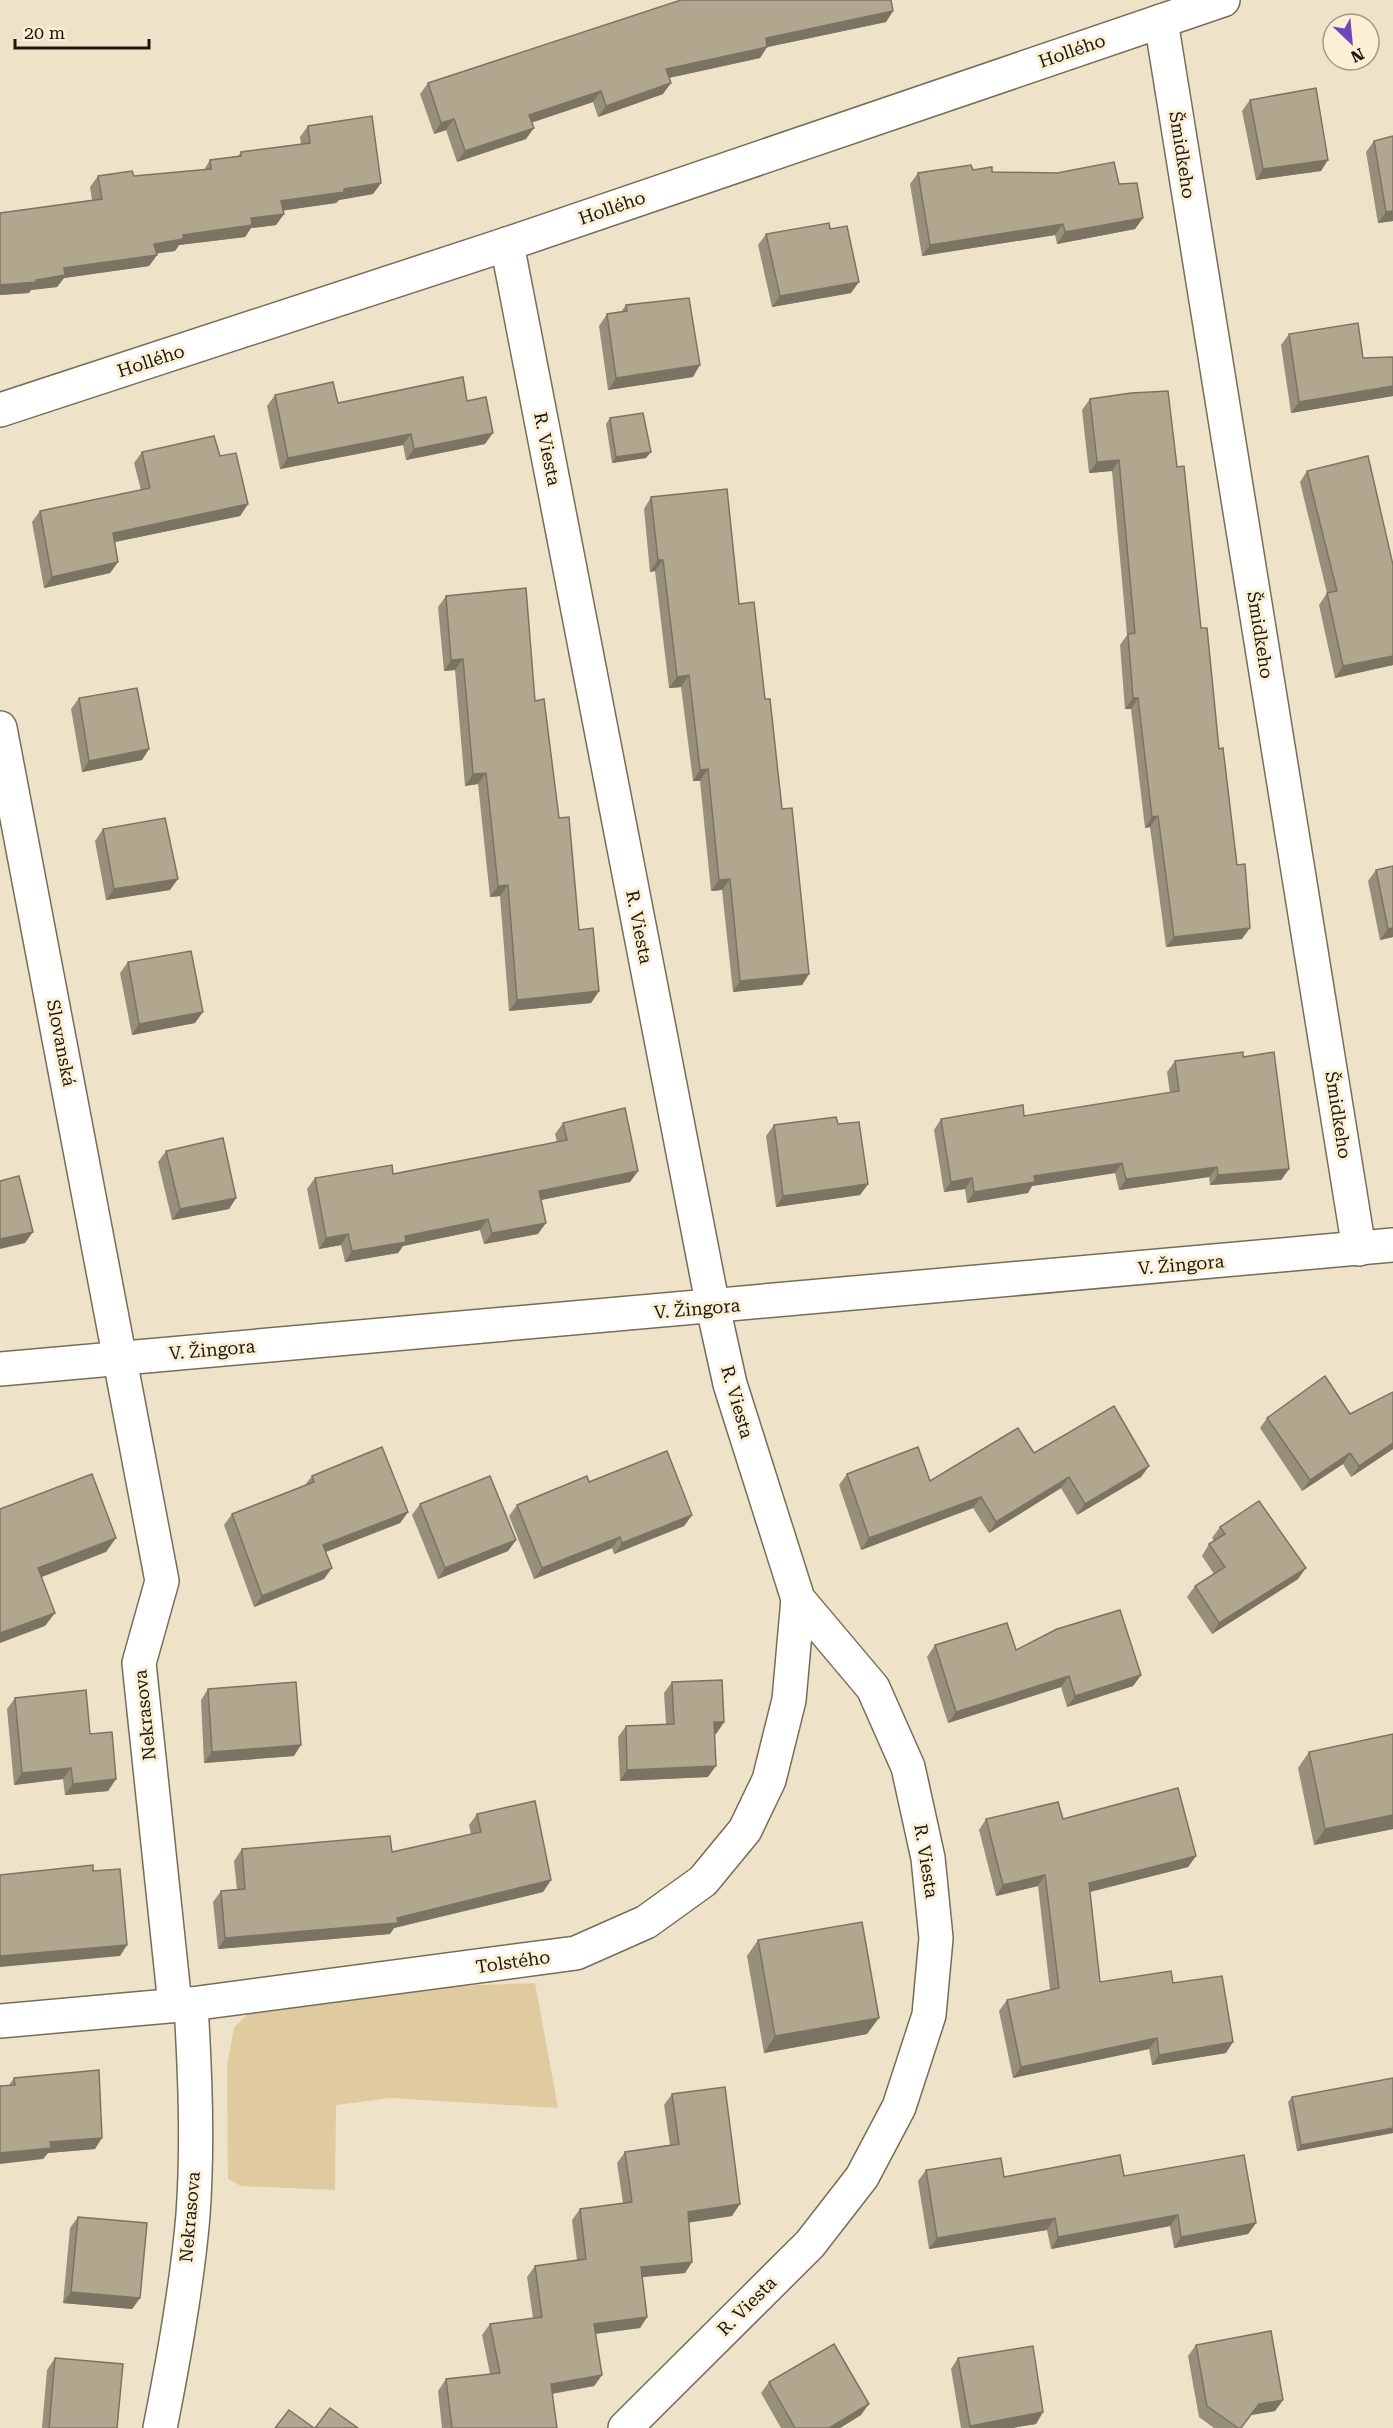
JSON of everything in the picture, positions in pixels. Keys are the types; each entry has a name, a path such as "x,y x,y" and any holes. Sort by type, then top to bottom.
{"street":[{"name":"Hollého","path":"0,410 507,244 1223,0"},
{"name":"Šmidkeho","path":"1161,21 1359,1249"},
{"name":"R. Viesta","path":"507,244 713,1307 730,1384 798,1599 873,1688 908,1767 928,1858 936,1938 929,2015 899,2107 862,2177 810,2244 625,2428"},
{"name":"Slovanská","path":"0,729 122,1358"},
{"name":"V. Žingora","path":"0,1369 1393,1245"},
{"name":"Nekrasova","path":"122,1358 162,1581 139,1663 196,2111 193,2214 182,2301 160,2428"},
{"name":"Tolstého","path":"0,2021 183,2004 576,1953 646,1922 703,1881 745,1830 769,1780 789,1700 798,1599"}],"shaded area":[{"path":"535,1983 558,2108 390,2098 336,2105 335,2190 241,2186 228,2179 227,2066 234,2028 253,2008 451,1986"}],"building":[{"path":"681,0 891,0 893,11 766,38 767,47 666,69 671,83 606,106 601,91 529,115 534,128 465,151 454,119 441,123 428,83"},
{"path":"1316,88 1328,160 1263,169 1250,100"},
{"path":"372,116 381,183 344,189 344,192 281,201 284,214 251,218 252,225 183,235 183,239 154,244 157,255 64,268 65,275 36,280 37,282 0,285 0,213 102,199 98,176 132,171 134,176 211,169 210,160 241,156 241,152 310,143 308,126"},
{"path":"1393,136 1393,211 1386,212 1374,141"},
{"path":"1114,162 1119,184 1137,183 1143,218 1065,232 1063,224 930,245 918,173 971,165 973,170 992,167 992,172 1057,173"},
{"path":"829,223 830,229 847,226 859,282 780,296 766,234"},
{"path":"689,298 700,365 616,378 607,314 627,311 626,305"},
{"path":"1358,323 1363,358 1393,357 1393,386 1299,402 1289,334"},
{"path":"463,377 467,401 486,397 493,433 414,449 411,434 288,458 275,395 333,382 338,403"},
{"path":"1168,391 1177,467 1184,466 1201,628 1207,628 1219,749 1223,748 1237,865 1245,864 1250,928 1174,937 1158,816 1152,817 1138,698 1133,698 1128,634 1135,633 1119,460 1097,462 1090,399"},
{"path":"643,413 651,452 616,457 610,418"},
{"path":"214,436 220,456 236,453 248,504 113,533 118,562 52,577 40,511 150,488 142,452"},
{"path":"1368,456 1393,565 1393,656 1343,666 1327,593 1337,591 1307,471"},
{"path":"727,489 739,604 754,602 765,699 770,699 782,809 792,808 809,974 740,981 730,879 719,880 708,769 700,770 689,675 677,677 663,560 658,560 651,497"},
{"path":"526,588 535,701 544,699 559,818 569,817 579,930 593,928 599,991 517,1000 508,885 498,886 486,773 473,774 463,659 451,660 446,596"},
{"path":"137,688 149,749 89,761 79,698"},
{"path":"165,818 178,879 114,889 103,829"},
{"path":"1393,866 1393,928 1388,929 1376,870"},
{"path":"191,951 203,1012 139,1024 128,962"},
{"path":"1243,1052 1243,1057 1274,1052 1289,1169 1218,1175 1217,1167 1126,1179 1122,1163 1034,1176 1035,1182 974,1192 972,1178 951,1182 941,1119 1023,1105 1024,1116 1179,1091 1175,1061"},
{"path":"625,1108 638,1171 539,1191 546,1223 492,1233 488,1219 405,1236 406,1242 352,1251 348,1234 326,1238 315,1178 392,1165 393,1174 567,1140 563,1123"},
{"path":"836,1117 838,1124 859,1122 868,1184 783,1196 774,1125"},
{"path":"223,1138 236,1198 180,1209 166,1151"},
{"path":"19,1176 33,1232 0,1239 0,1181"},
{"path":"1325,1376 1350,1414 1393,1392 1393,1443 1359,1466 1350,1453 1310,1480 1267,1418"},
{"path":"1114,1406 1149,1466 1085,1504 1069,1477 996,1522 981,1497 869,1538 847,1474 918,1447 930,1481 1018,1428 1034,1453"},
{"path":"382,1447 408,1512 323,1545 332,1568 262,1596 232,1514 314,1482 312,1476"},
{"path":"667,1451 692,1515 622,1543 620,1537 542,1568 517,1505 587,1476 589,1482"},
{"path":"92,1474 116,1538 38,1568 55,1613 0,1633 0,1509"},
{"path":"490,1476 516,1540 445,1568 420,1504"},
{"path":"1259,1501 1306,1568 1219,1623 1195,1586 1225,1567 1209,1544 1225,1534 1220,1527"},
{"path":"1120,1610 1141,1675 1075,1696 1069,1676 956,1712 935,1645 1007,1623 1016,1650 1057,1629"},
{"path":"722,1680 724,1722 714,1722 716,1766 627,1770 626,1726 674,1724 672,1682"},
{"path":"296,1682 301,1745 212,1752 208,1689"},
{"path":"86,1690 90,1734 112,1732 116,1779 73,1784 71,1768 22,1773 15,1698"},
{"path":"1393,1734 1393,1815 1325,1829 1309,1752"},
{"path":"1178,1788 1196,1856 1089,1883 1100,1982 1171,1971 1173,1983 1222,1976 1233,2042 1159,2055 1157,2038 1021,2067 1007,2000 1059,1988 1045,1875 1003,1885 986,1819 1058,1802 1063,1819"},
{"path":"535,1801 551,1880 397,1918 398,1923 225,1938 221,1891 245,1889 242,1849 390,1836 392,1852 481,1832 477,1814"},
{"path":"93,1865 93,1871 120,1869 127,1945 0,1956 0,1875"},
{"path":"862,1922 879,2018 775,2036 758,1940"},
{"path":"99,2070 102,2138 50,2142 51,2148 0,2153 0,2086 15,2085 14,2078"},
{"path":"1393,2078 1393,2128 1301,2145 1292,2097"},
{"path":"725,2087 740,2204 688,2212 692,2262 641,2267 647,2317 594,2324 602,2375 551,2384 557,2428 452,2428 446,2379 500,2373 490,2324 542,2317 535,2266 586,2259 580,2209 632,2202 625,2152 679,2144 672,2094"},
{"path":"1120,2155 1124,2176 1244,2155 1256,2223 1181,2237 1178,2215 1058,2237 1055,2218 937,2238 926,2170 1001,2158 1004,2177"},
{"path":"78,2217 147,2223 140,2298 71,2292"},
{"path":"1271,2331 1283,2400 1259,2404 1241,2428 1238,2428 1207,2406 1196,2345"},
{"path":"834,2344 869,2404 829,2428 795,2428 769,2382"},
{"path":"1033,2346 1043,2412 970,2426 958,2358"},
{"path":"55,2358 123,2364 117,2428 49,2428"},
{"path":"330,2408 358,2428 315,2428"},
{"path":"289,2410 314,2428 275,2428"}]}
